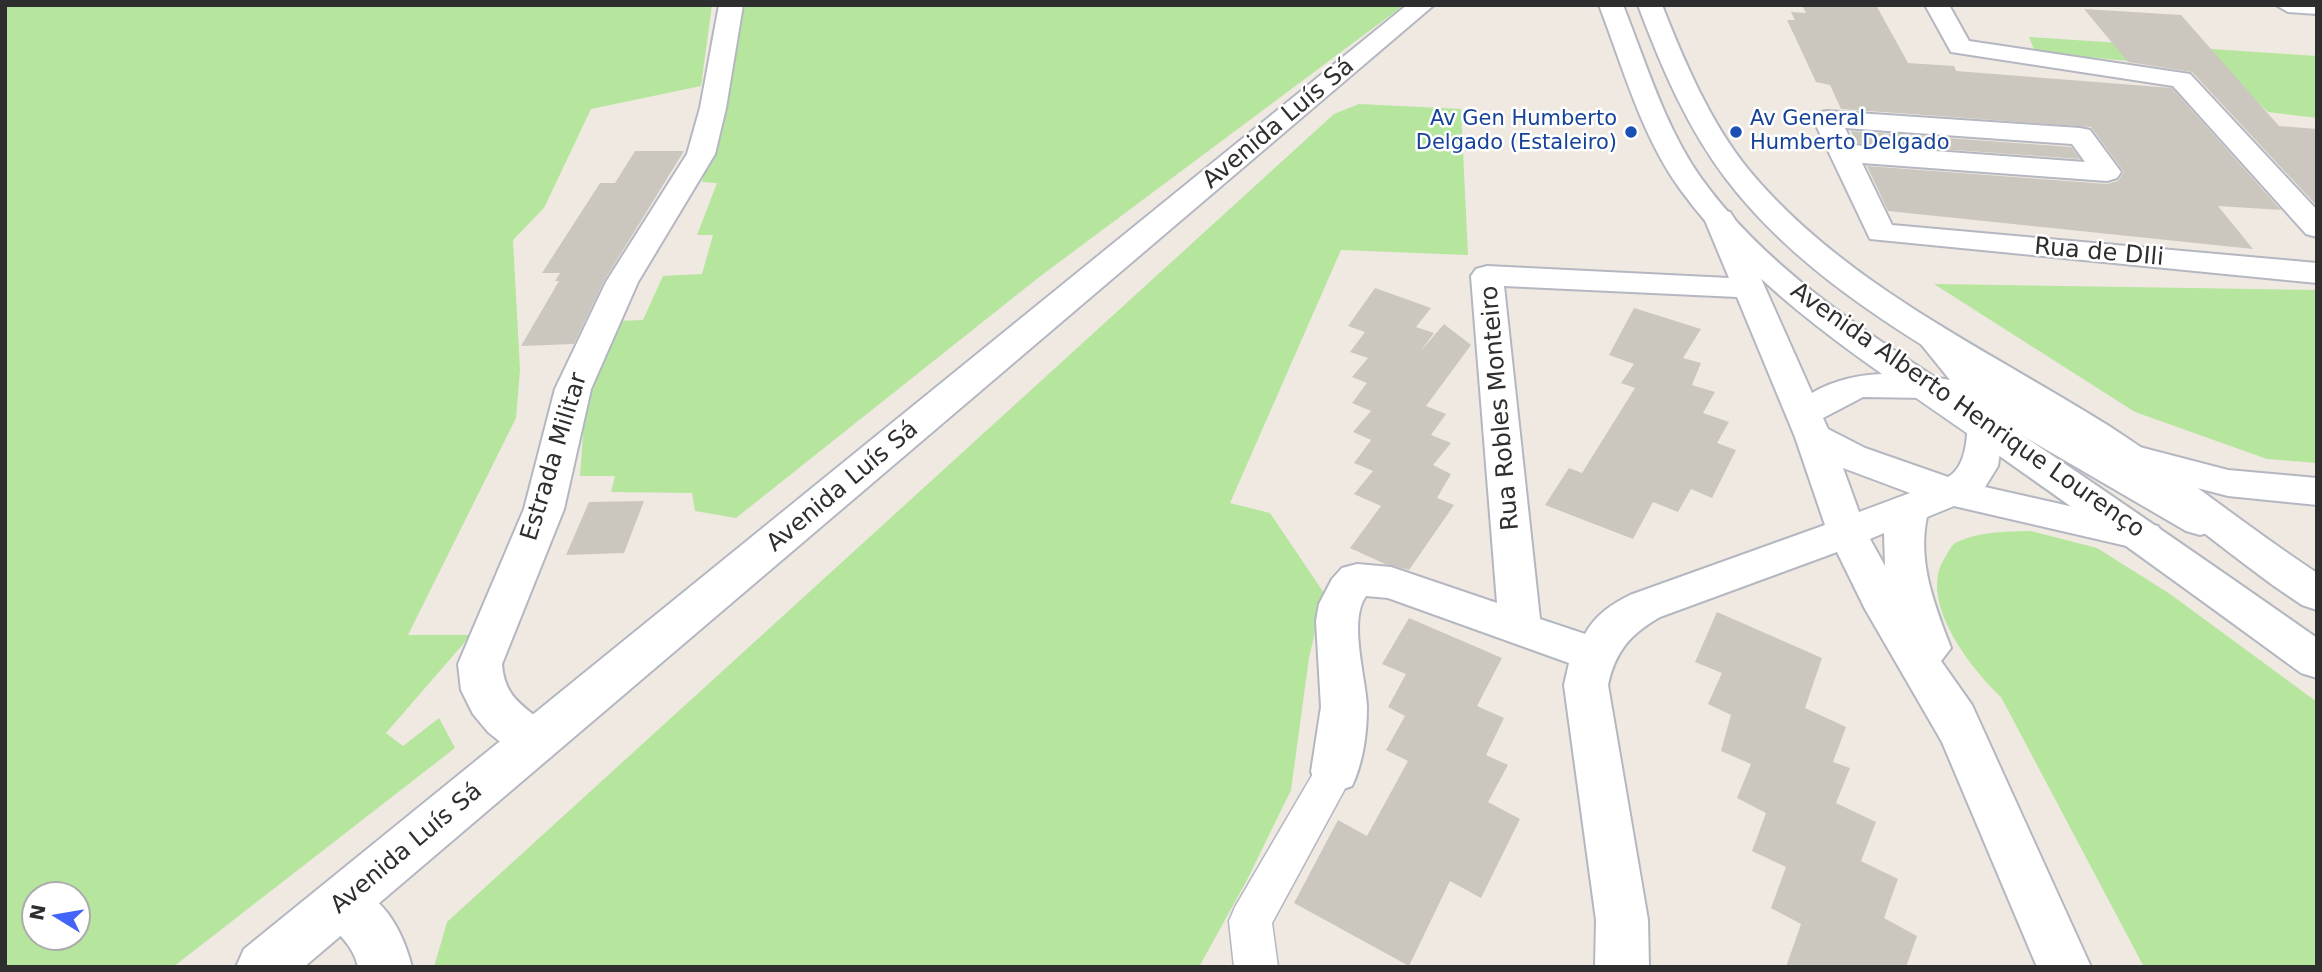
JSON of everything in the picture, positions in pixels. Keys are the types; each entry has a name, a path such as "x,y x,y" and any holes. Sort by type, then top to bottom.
{"street":[{"name":"Estrada Militar","path":"535,743 489,704 480,680 480,664 544,509 573,389 622,282 701,154 713,108 731,5"},
{"name":"Avenida Luís Sá","path":"263,967 1422,5"},
{"name":"Avenida Alberto Henrique Lourenço","path":"1611,5 1668,141 1690,182 1718,218 1771,270 1835,323 1928,387 1985,413 2144,537 2317,661"},
{"name":"Avenida Alberto Henrique Lourenço","path":"1650,5 1699,110 1737,174 1778,218 1830,262 1929,333 2128,457 2250,550 2317,594"},
{"path":"1937,5 1960,47 2181,79 2317,228"},
{"path":"2288,5 2317,7"},
{"path":"1827,119 2080,136 2107,172 1843,153 1827,119"},
{"name":"Rua de DIli","path":"1843,153 1881,233 2317,273"},
{"path":"1718,218 1807,426 1847,532 1880,598 1957,728"},
{"name":"Rua Robles Monteiro","path":"1520,628 1487,276 1746,288"},
{"path":"1929,333 1985,413 2250,550"},
{"path":"1807,426 1838,393 1861,386 1928,387"},
{"path":"1622,967 1622,920 1586,685 1595,655 1614,625 1645,606 1954,491 1969,482 1979,466 1985,413"},
{"path":"1807,426 1855,460 1902,478 2144,537"},
{"path":"2128,457 2228,483 2317,492"},
{"path":"1909,509 1902,533 1902,558 1908,586 1957,728 2064,967"},
{"path":"1335,772 1344,709 1337,625 1342,594 1349,584 1357,579 1377,580 1595,655"},
{"path":"341,903 365,919 380,944 385,967"}],"lane":[{"path":"1256,967 1250,921 1335,772"}],"green space":[{"path":"5,5 712,5 701,86 591,109 544,208 513,240 520,370 516,418 408,635 471,635 386,733 403,746 439,718 455,748 173,967 5,967"},
{"path":"742,5 1404,5 1038,278 736,518 695,511 692,493 611,492 615,476 580,476 586,393 618,321 643,320 663,276 702,274 713,235 697,235 717,183 702,182 733,61"},
{"path":"2029,37 2317,56 2317,118 2268,112 2234,79 2201,68 2035,52"},
{"path":"1359,104 1461,109 1468,255 1341,250 1230,503 1270,513 1324,593 1309,658 1291,790 1247,880 1199,967 434,967 447,922 1334,114"},
{"path":"1934,284 2317,290 2317,463 2267,459 2135,412"},
{"path":"2031,531 2097,548 2170,594 2317,702 2317,967 2144,967 2001,697 1963,652 1943,614 1938,594 1938,576 1953,545 1966,538 1984,534"}],"building":[{"path":"1802,5 1876,5 1908,63 1954,66 1956,71 2172,88 2281,210 2218,206 2253,249 1888,211 1867,166 2107,184 2118,181 2124,172 2091,127 1841,109 1830,85 1816,82 1787,20 1795,20 1791,12 1806,13"},
{"path":"2084,9 2181,15 2279,126 2317,129 2317,206 2192,72 2128,62"},
{"path":"1851,131 2071,147 2080,159 1856,143"},
{"path":"635,151 684,151 604,281 574,344 521,346 559,281 555,281 560,273 542,273 600,183 615,183"},
{"path":"1375,288 1431,308 1416,327 1434,333 1420,352 1444,324 1471,345 1426,406 1446,414 1431,435 1451,443 1433,465 1451,474 1437,498 1454,505 1409,570 1385,564 1350,548 1381,506 1354,494 1373,471 1354,463 1371,440 1353,432 1371,411 1352,403 1367,383 1352,377 1368,358 1350,352 1365,332 1348,326"},
{"path":"1634,308 1701,329 1683,358 1701,363 1692,385 1715,392 1703,413 1729,422 1717,443 1736,450 1712,498 1691,489 1678,512 1653,502 1633,539 1545,505 1569,468 1582,473 1635,388 1621,383 1634,364 1609,355"},
{"path":"644,501 624,553 566,555 589,502"},
{"path":"1717,612 1822,658 1805,708 1846,727 1833,762 1850,768 1836,803 1876,822 1861,861 1898,879 1884,918 1917,936 1906,967 1786,967 1801,924 1771,908 1786,867 1752,851 1766,813 1737,798 1751,764 1721,751 1731,715 1708,704 1722,673 1695,662"},
{"path":"1409,618 1502,658 1477,706 1504,718 1486,755 1508,765 1488,802 1520,819 1481,898 1450,881 1409,966 1294,903 1338,820 1367,836 1408,761 1386,750 1405,716 1388,707 1406,674 1382,664"}],"place":[{"name":"Av Gen Humberto Delgado (Estaleiro)","path":"1631,132"},
{"name":"Av General Humberto Delgado","path":"1736,132"}]}
